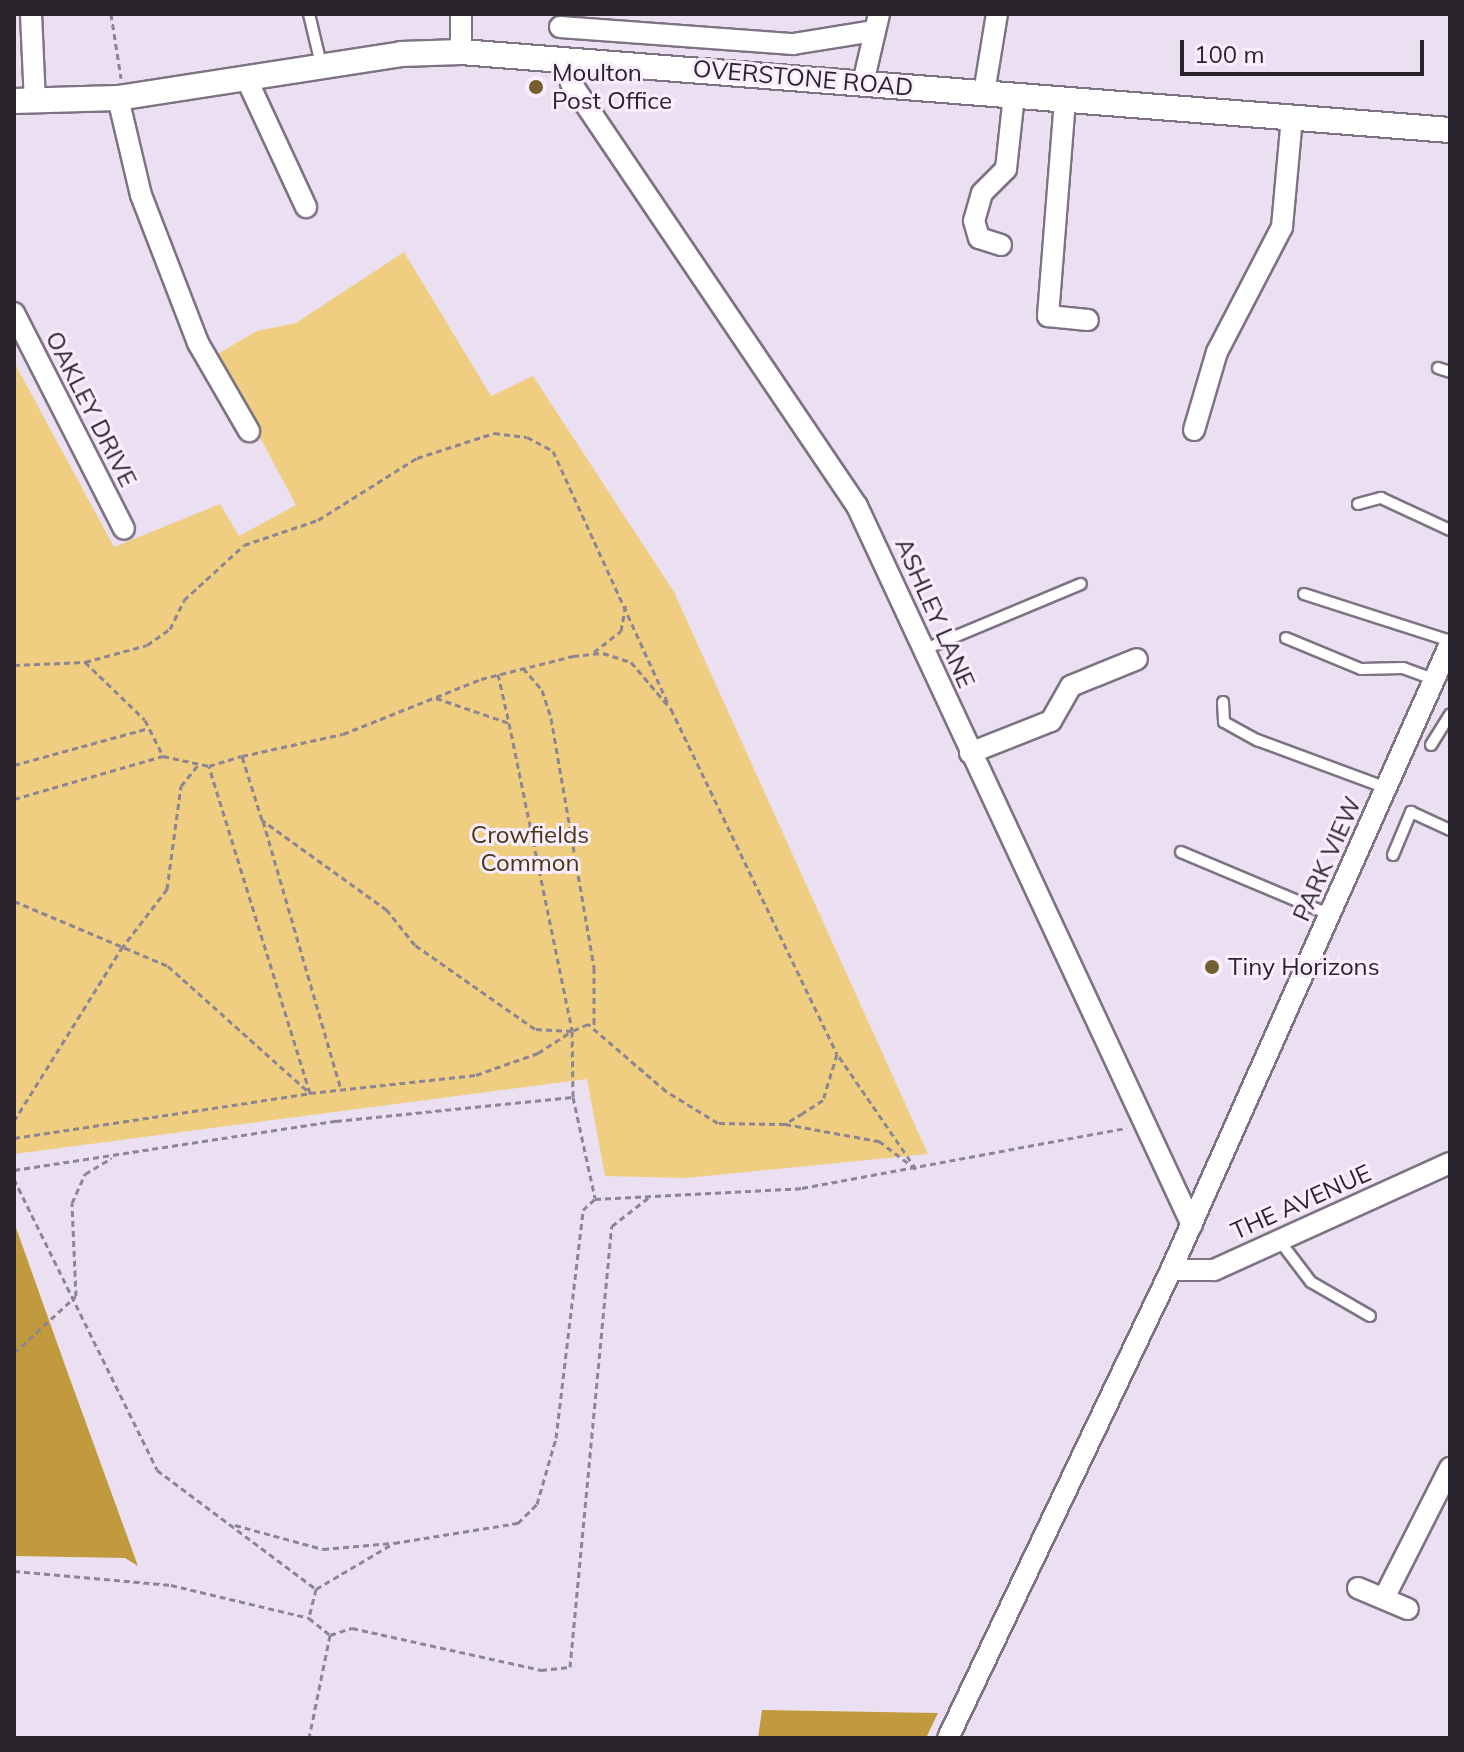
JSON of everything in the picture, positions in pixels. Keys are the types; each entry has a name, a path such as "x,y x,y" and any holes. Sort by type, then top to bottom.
{"street":[{"path":"24,101 31,14"},
{"path":"461,14 461,52"},
{"path":"984,93 997,14"},
{"path":"574,23 793,44 876,22 863,83"},
{"name":"OVERSTONE ROAD","path":"24,101 121,98 248,82 322,66 461,52 1450,130"},
{"name":"ASHLEY LANE","path":"568,60 571,83 844,483 1141,1125 1192,1225"},
{"path":"248,82 306,207"},
{"path":"1001,245 979,238 974,221 982,193 1006,169 1014,95"},
{"path":"121,98 141,195 198,343 249,431"},
{"path":"1065,100 1048,316 1088,320"},
{"path":"1194,430 1221,341 1282,227 1292,117"},
{"name":"OAKLEY DRIVE","path":"14,313 124,529"},
{"name":"PARK VIEW","path":"948,1738 1192,1225 1450,643"},
{"path":"970,753 1051,721 1071,686 1137,659"},
{"name":"THE AVENUE","path":"1171,1270 1214,1270 1450,1163"},
{"path":"1384,1598 1450,1468"},
{"path":"1358,1588 1408,1609"}],"lane":[{"path":"309,14 322,66"},
{"path":"1438,368 1450,372"},
{"path":"1358,504 1381,498 1450,530"},
{"path":"923,650 1081,584"},
{"path":"1304,594 1450,643"},
{"path":"1286,638 1361,669 1403,668 1433,679"},
{"path":"1223,702 1224,722 1257,740 1301,751 1387,788"},
{"path":"1431,745 1450,715"},
{"path":"1393,855 1411,812 1450,830"},
{"path":"1181,852 1331,915"},
{"path":"1279,1240 1311,1282 1370,1316"}],"path":[{"path":"111,14 121,98"},
{"path":"14,665 85,662 147,645 170,629 184,600 244,545 318,520 417,458 494,433 527,437 553,451 626,600 671,709 837,1054 916,1169"},
{"path":"590,654 621,631 626,600"},
{"path":"14,799 163,756 209,766 343,734 498,674 590,654 631,662 671,709"},
{"path":"85,662 150,728 163,756"},
{"path":"523,668 542,690 566,793 594,968 594,1026"},
{"path":"498,674 572,1031 573,1097 595,1199"},
{"path":"433,697 509,723"},
{"path":"14,765 150,728"},
{"path":"242,756 341,1090"},
{"path":"14,1121 121,949 167,889 181,786 199,764"},
{"path":"209,766 310,1093"},
{"path":"262,820 387,910 415,945 535,1029 572,1031 594,1026"},
{"path":"14,901 121,949 168,966 202,992 310,1093"},
{"path":"594,1026 700,1114 718,1123 785,1124 879,1141 916,1169"},
{"path":"14,1138 310,1093 476,1075 538,1053 572,1031"},
{"path":"785,1124 823,1100 837,1054"},
{"path":"14,1170 336,1121 573,1097"},
{"path":"231,1523 323,1549 394,1543 518,1523 537,1504 556,1438 583,1210 595,1199 802,1188 1141,1125"},
{"path":"14,1353 76,1296 72,1203 85,1174 115,1156"},
{"path":"14,1179 76,1296 157,1470 316,1589"},
{"path":"330,1635 352,1628 541,1670 570,1667 612,1226 650,1196"},
{"path":"309,1618 316,1589 394,1543"},
{"path":"14,1571 171,1585 309,1618 330,1635"},
{"path":"309,1738 330,1635"}],"green space":[{"name":"Crowfields Common","path":"404,252 491,396 533,376 674,592 928,1154 686,1178 605,1176 587,1079 14,1154 14,362 114,547 220,504 239,536 296,505 216,355 257,331 296,323"}],"shaded area":[{"path":"14,1222 138,1566 125,1558 14,1556"},
{"path":"762,1710 938,1713 926,1738 758,1738"}],"place":[{"name":"Moulton Post Office","path":"536,87"},
{"name":"Tiny Horizons","path":"1212,967"}]}
